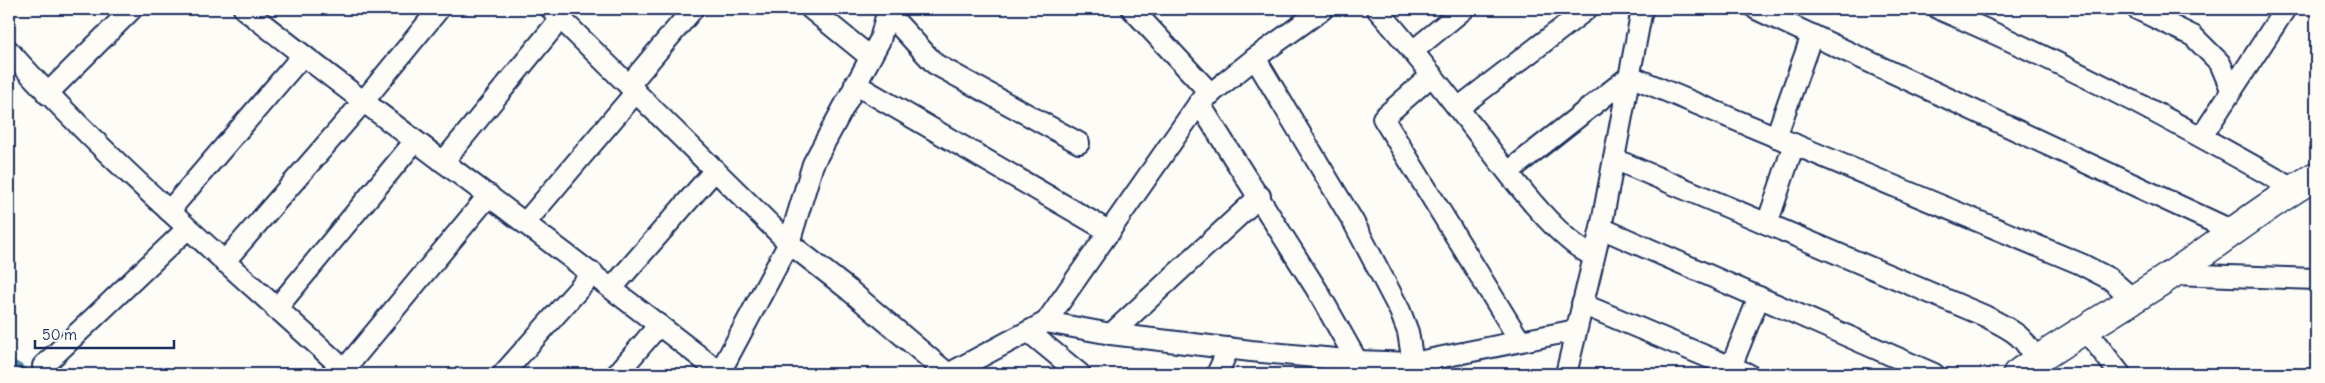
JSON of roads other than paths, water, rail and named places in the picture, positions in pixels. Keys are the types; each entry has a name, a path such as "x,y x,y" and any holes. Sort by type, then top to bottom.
{"street":[{"path":"47,94 132,9"},
{"path":"244,9 363,102 593,273 721,374 789,243 813,164 880,40 888,10"},
{"path":"224,262 363,102 439,9"},
{"path":"525,223 633,88 693,9"},
{"path":"811,9 870,57"},
{"path":"1132,9 1205,98 1260,196 1357,360"},
{"path":"443,162 556,13 789,243 959,372 1037,327 1110,232 1205,98 1255,58 1322,9"},
{"path":"1377,9 1413,51 1508,172 1566,239 1582,251 1594,256"},
{"path":"1413,51 1464,9"},
{"path":"1458,108 1587,9"},
{"path":"1566,374 1601,228 1642,9"},
{"path":"1939,9 1996,33 2202,136 2305,182"},
{"path":"2137,9 2193,36 2220,63 2231,89"},
{"path":"2202,136 2285,9"},
{"path":"888,10 935,64 1079,143"},
{"path":"1765,10 1812,35 2234,232"},
{"path":"1767,224 1785,141 1812,35"},
{"path":"9,51 47,94 187,229 347,372 489,196"},
{"path":"169,210 303,55"},
{"path":"1255,58 1354,223 1400,311 1408,332 1410,369"},
{"path":"1432,75 1383,118 1520,341"},
{"path":"1508,172 1630,76"},
{"path":"1630,76 2081,264 2110,279 2133,299"},
{"path":"855,84 1110,232"},
{"path":"276,309 415,141"},
{"path":"1614,159 1985,316 2012,331 2029,346 2026,368"},
{"path":"612,288 715,170"},
{"path":"2026,368 2084,328 2172,274 2305,182"},
{"path":"1111,334 1260,196"},
{"path":"1601,228 1934,374"},
{"path":"43,366 187,229"},
{"path":"503,374 593,273"},
{"path":"2172,274 2316,279"},
{"path":"1582,304 1739,371 1759,297"},
{"path":"617,374 659,325"},
{"path":"1037,327 1357,360 1410,369 1520,341 1576,330"},
{"path":"1037,327 1080,374"},
{"path":"2084,328 2120,374"},
{"path":"1217,374 1229,348"}],"waterway":[{"path":"9,361 28,374"}]}
